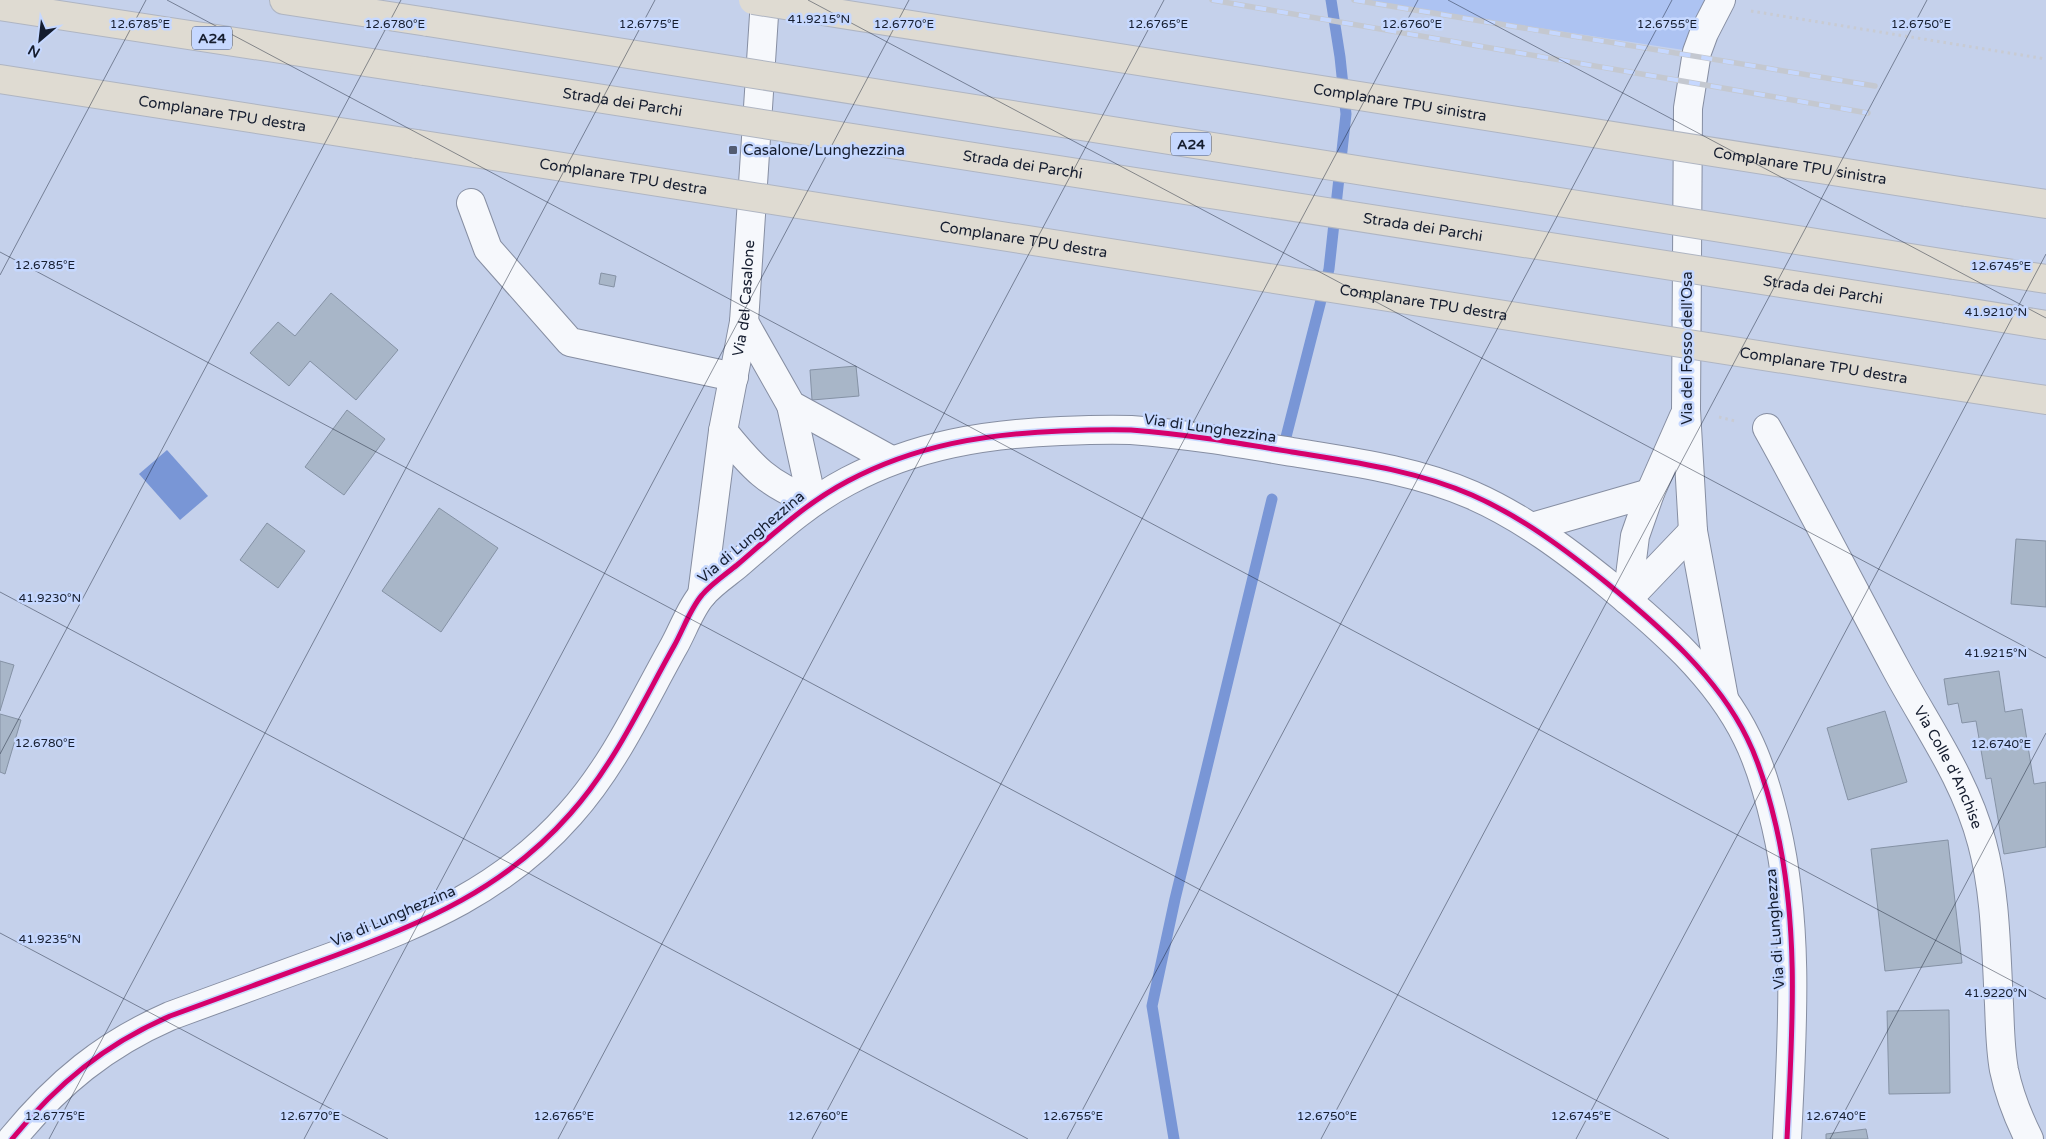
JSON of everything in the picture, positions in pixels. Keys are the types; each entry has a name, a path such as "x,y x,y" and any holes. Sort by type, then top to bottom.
{"highway":[{"name":"A24","path":"284,0 2046,279"},
{"name":"Complanare TPU sinistra","path":"753,0 2046,204"},
{"name":"Strada dei Parchi","path":"0,6 2046,325"},
{"name":"Complanare TPU destra","path":"0,79 2046,400"}],"street":[{"name":"Via del Casalone","path":"702,595 723,431 744,322 765,0"},
{"name":"Via del Fosso dell'Osa","path":"1719,3 1697,52 1688,108 1686,410 1693,531 1724,700"},
{"path":"471,203 488,249 570,342 734,377"},
{"path":"744,322 791,405 812,501"},
{"path":"791,405 891,460"},
{"path":"1627,600 1635,536 1650,494 1686,410"},
{"name":"Via Colle d'Anchise","path":"1767,428 1895,666 1947,756 1970,809 1982,844 1988,874 2004,1071 2028,1139"},
{"name":"Via di Lunghezzina","path":"12,1139 40,1107 81,1069 113,1044 170,1016 419,922 469,897 514,865 563,822 592,786 630,726 702,595 812,501 891,460 959,441 1020,434 1113,429 1175,434 1388,468 1429,479 1467,493 1501,509 1532,527 1565,550 1627,600 1678,647 1724,700"},
{"path":"723,431 764,477 786,491 812,501"},
{"path":"1532,527 1650,494"},
{"path":"1627,600 1693,531"},
{"name":"Via di Lunghezza","path":"1724,700 1749,742 1762,776 1780,844 1787,887 1793,986 1787,1139"}],"path":[{"path":"1719,3 2046,59"},
{"path":"1686,410 1767,428"}],"shaded area":[{"path":"1354,0 1721,0 1697,52"},
{"path":"167,450 208,496 180,520 139,474"}],"building":[{"path":"601,273 616,276 614,287 599,284"},
{"path":"331,293 398,350 356,400 310,361 289,386 250,353 278,322 295,336"},
{"path":"856,366 859,396 812,400 810,370"},
{"path":"347,410 385,439 344,495 305,467"},
{"path":"439,508 498,548 441,632 382,591"},
{"path":"267,523 305,551 278,588 240,560"},
{"path":"2016,539 2046,541 2046,607 2011,604"},
{"path":"0,661 14,665 0,711"},
{"path":"1999,671 2005,712 2022,709 2034,784 2046,782 2046,847 2004,854 1991,778 1986,779 1976,721 1962,723 1958,703 1948,705 1944,679"},
{"path":"1885,711 1907,782 1848,800 1827,728"},
{"path":"0,714 21,720 5,774 0,772"},
{"path":"1948,840 1962,963 1885,971 1871,849"},
{"path":"1949,1010 1950,1093 1889,1094 1887,1011"},
{"path":"1866,1129 1868,1139 1826,1139 1826,1134"}],"waterway":[{"path":"1286,437 1329,269 1346,114 1331,0"},
{"path":"1174,1139 1152,1006 1175,899 1272,499"}],"railway":[{"path":"1212,0 1868,113"},
{"path":"1354,0 1875,86"}],"cycle path":[{"path":"12,1139 47,1100 84,1067 146,1027 170,1016 400,930 461,900 490,883 518,863 545,840 570,814 600,775 626,733 690,613 702,595 714,583 818,499 848,481 874,469 899,458 925,450 1005,435 1078,430 1131,430 1232,442 1383,468 1450,486 1508,513 1560,547 1628,600 1667,635 1704,673 1735,715 1756,759 1776,826 1784,865 1791,943 1792,1021 1787,1139"}],"place":[{"name":"Casalone/Lunghezzina","path":"733,150"}]}
